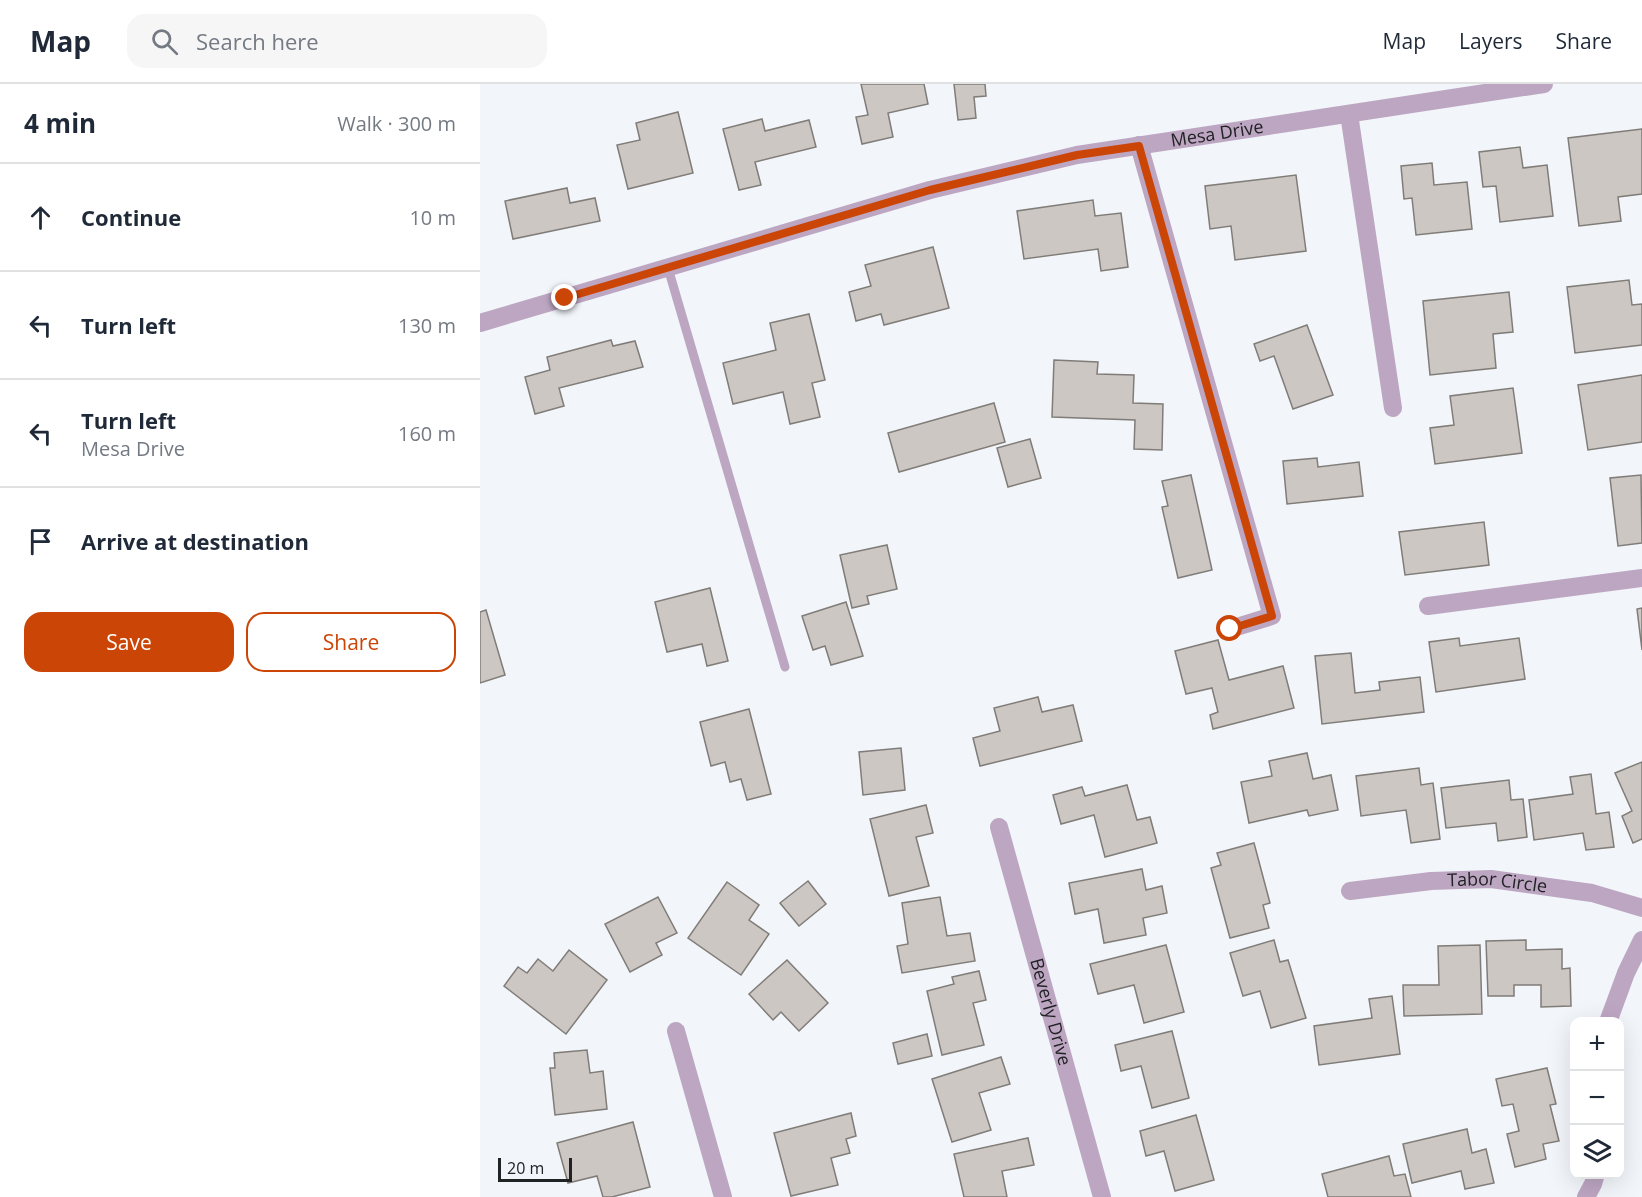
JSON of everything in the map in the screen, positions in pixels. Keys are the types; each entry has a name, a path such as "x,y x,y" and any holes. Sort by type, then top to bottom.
{"street":[{"name":"Mesa Drive","path":"480,323 930,190 1077,155 1544,84"},
{"path":"1349,114 1393,408"},
{"path":"1139,146 1272,616 1230,629"},
{"path":"1428,606 1642,578"},
{"name":"Beverly Drive","path":"999,827 1102,1197"},
{"name":"Tabor Circle","path":"1350,891 1431,881 1491,879 1592,893 1642,908"},
{"path":"1610,1017 1642,940"},
{"path":"676,1031 723,1197"},
{"path":"1586,1197 1594,1179"}],"lane":[{"path":"668,268 785,668"}],"building":[{"path":"861,84 924,84 928,104 888,113 893,137 862,144 856,117 868,115"},
{"path":"954,84 985,84 986,96 974,97 976,118 958,120"},
{"path":"678,112 693,173 628,189 617,145 640,140 636,123"},
{"path":"762,119 765,131 809,120 816,147 755,162 761,185 739,190 723,129"},
{"path":"1642,129 1642,194 1618,197 1621,221 1579,226 1568,138"},
{"path":"1520,147 1523,168 1547,165 1553,216 1500,222 1496,186 1483,187 1479,152"},
{"path":"1432,163 1434,185 1467,182 1472,229 1416,235 1412,198 1404,199 1401,166"},
{"path":"1296,175 1306,251 1235,260 1231,226 1210,229 1205,186"},
{"path":"567,188 570,203 595,198 600,221 513,239 505,201"},
{"path":"1093,200 1095,216 1121,213 1128,267 1101,271 1098,249 1024,259 1017,211"},
{"path":"933,247 949,308 884,325 881,314 856,321 849,292 871,286 865,265"},
{"path":"1629,280 1632,305 1642,304 1642,345 1575,353 1567,287"},
{"path":"1509,292 1513,332 1493,334 1496,368 1430,375 1423,301"},
{"path":"809,314 825,380 812,383 820,417 790,424 783,392 733,404 723,363 776,350 770,323"},
{"path":"1307,325 1333,395 1293,409 1274,356 1260,361 1254,344"},
{"path":"611,340 613,346 635,341 643,367 559,388 564,406 535,414 525,377 550,370 547,357"},
{"path":"1054,360 1098,362 1097,374 1134,375 1133,403 1163,404 1162,450 1134,449 1135,420 1052,417"},
{"path":"1642,375 1642,442 1588,450 1578,385"},
{"path":"1513,388 1522,453 1435,464 1430,428 1454,425 1450,396"},
{"path":"994,403 1005,442 899,472 888,433"},
{"path":"1030,439 1041,478 1008,487 997,448"},
{"path":"1317,458 1318,467 1359,462 1363,496 1287,504 1283,461"},
{"path":"1191,475 1212,570 1178,578 1162,507 1168,506 1162,481"},
{"path":"1641,475 1642,543 1618,546 1610,478"},
{"path":"1484,522 1489,565 1405,575 1399,532"},
{"path":"887,545 897,589 867,596 869,604 852,608 840,555"},
{"path":"710,588 728,661 707,666 702,644 667,652 655,602"},
{"path":"846,602 863,656 831,665 825,646 813,650 802,616"},
{"path":"1642,608 1642,650 1637,609"},
{"path":"486,610 505,675 480,683 480,612"},
{"path":"1459,638 1460,646 1519,638 1525,679 1436,692 1429,642"},
{"path":"1218,640 1229,680 1283,666 1294,708 1213,729 1210,715 1218,712 1212,688 1186,694 1175,651"},
{"path":"1351,653 1355,693 1380,690 1379,682 1420,677 1424,712 1322,724 1315,656"},
{"path":"1038,697 1042,712 1073,705 1082,741 980,766 973,738 1000,731 994,708"},
{"path":"749,709 771,794 747,800 741,779 730,782 725,762 711,766 700,722"},
{"path":"901,748 905,790 863,795 859,752"},
{"path":"1307,753 1313,779 1331,775 1338,810 1309,816 1307,810 1249,823 1241,782 1272,776 1269,761"},
{"path":"1642,762 1642,839 1633,843 1622,816 1632,811 1615,773"},
{"path":"1419,768 1421,785 1433,783 1440,839 1411,843 1406,810 1361,816 1356,776"},
{"path":"1591,774 1596,814 1609,812 1614,847 1586,850 1583,833 1534,840 1529,800 1573,794 1570,777"},
{"path":"1509,780 1511,800 1523,799 1527,837 1498,841 1496,823 1446,828 1441,788"},
{"path":"1127,785 1137,820 1150,817 1157,843 1105,857 1094,815 1061,824 1053,795 1082,787 1085,796"},
{"path":"926,805 933,833 916,837 929,886 889,896 870,819"},
{"path":"1254,843 1270,903 1263,905 1269,928 1230,938 1211,868 1221,865 1217,853"},
{"path":"1142,869 1146,890 1162,886 1167,913 1143,918 1146,935 1104,943 1098,909 1075,914 1069,883"},
{"path":"808,881 826,904 799,926 780,903"},
{"path":"727,882 759,905 749,920 769,934 741,975 688,938"},
{"path":"658,897 677,933 656,943 662,955 630,972 605,924"},
{"path":"940,897 947,936 970,933 975,961 902,973 897,946 908,944 902,903"},
{"path":"1274,940 1280,962 1288,960 1306,1018 1271,1028 1260,991 1243,996 1230,953"},
{"path":"1526,940 1526,950 1562,949 1562,969 1570,968 1571,1006 1541,1007 1541,985 1514,985 1514,996 1488,996 1486,941"},
{"path":"1166,945 1184,1012 1144,1023 1134,985 1098,994 1090,964"},
{"path":"1480,945 1482,1014 1404,1016 1403,985 1439,985 1438,946"},
{"path":"569,950 607,980 566,1034 504,986 518,967 527,973 538,959 553,971"},
{"path":"787,960 828,1003 799,1031 781,1012 773,1020 749,994"},
{"path":"979,971 986,1000 973,1003 984,1045 942,1055 927,991 954,984 952,977"},
{"path":"1392,996 1400,1054 1319,1065 1314,1026 1372,1018 1369,999"},
{"path":"1172,1031 1189,1098 1152,1108 1141,1066 1121,1071 1115,1045"},
{"path":"927,1034 932,1056 898,1064 893,1043"},
{"path":"587,1050 590,1073 603,1071 607,1109 555,1115 550,1068 555,1068 554,1053"},
{"path":"1001,1057 1010,1084 979,1093 991,1130 952,1142 932,1079"},
{"path":"1547,1068 1556,1104 1550,1105 1559,1141 1543,1144 1546,1159 1515,1167 1507,1134 1519,1131 1513,1104 1502,1106 1496,1079"},
{"path":"851,1113 856,1136 846,1139 850,1153 831,1158 838,1185 791,1196 774,1133"},
{"path":"1196,1115 1214,1180 1175,1191 1164,1151 1146,1156 1140,1131"},
{"path":"633,1122 650,1187 612,1197 603,1197 597,1176 568,1183 557,1143"},
{"path":"1467,1129 1472,1153 1486,1149 1494,1183 1465,1189 1461,1171 1412,1183 1403,1144"},
{"path":"1028,1138 1034,1165 1002,1171 1007,1197 964,1197 954,1154"},
{"path":"1389,1156 1394,1176 1405,1174 1411,1197 1328,1197 1322,1174"}],"route":[{"path":"565,298 930,190 1077,155 1139,146 1272,616 1230,629"}]}
